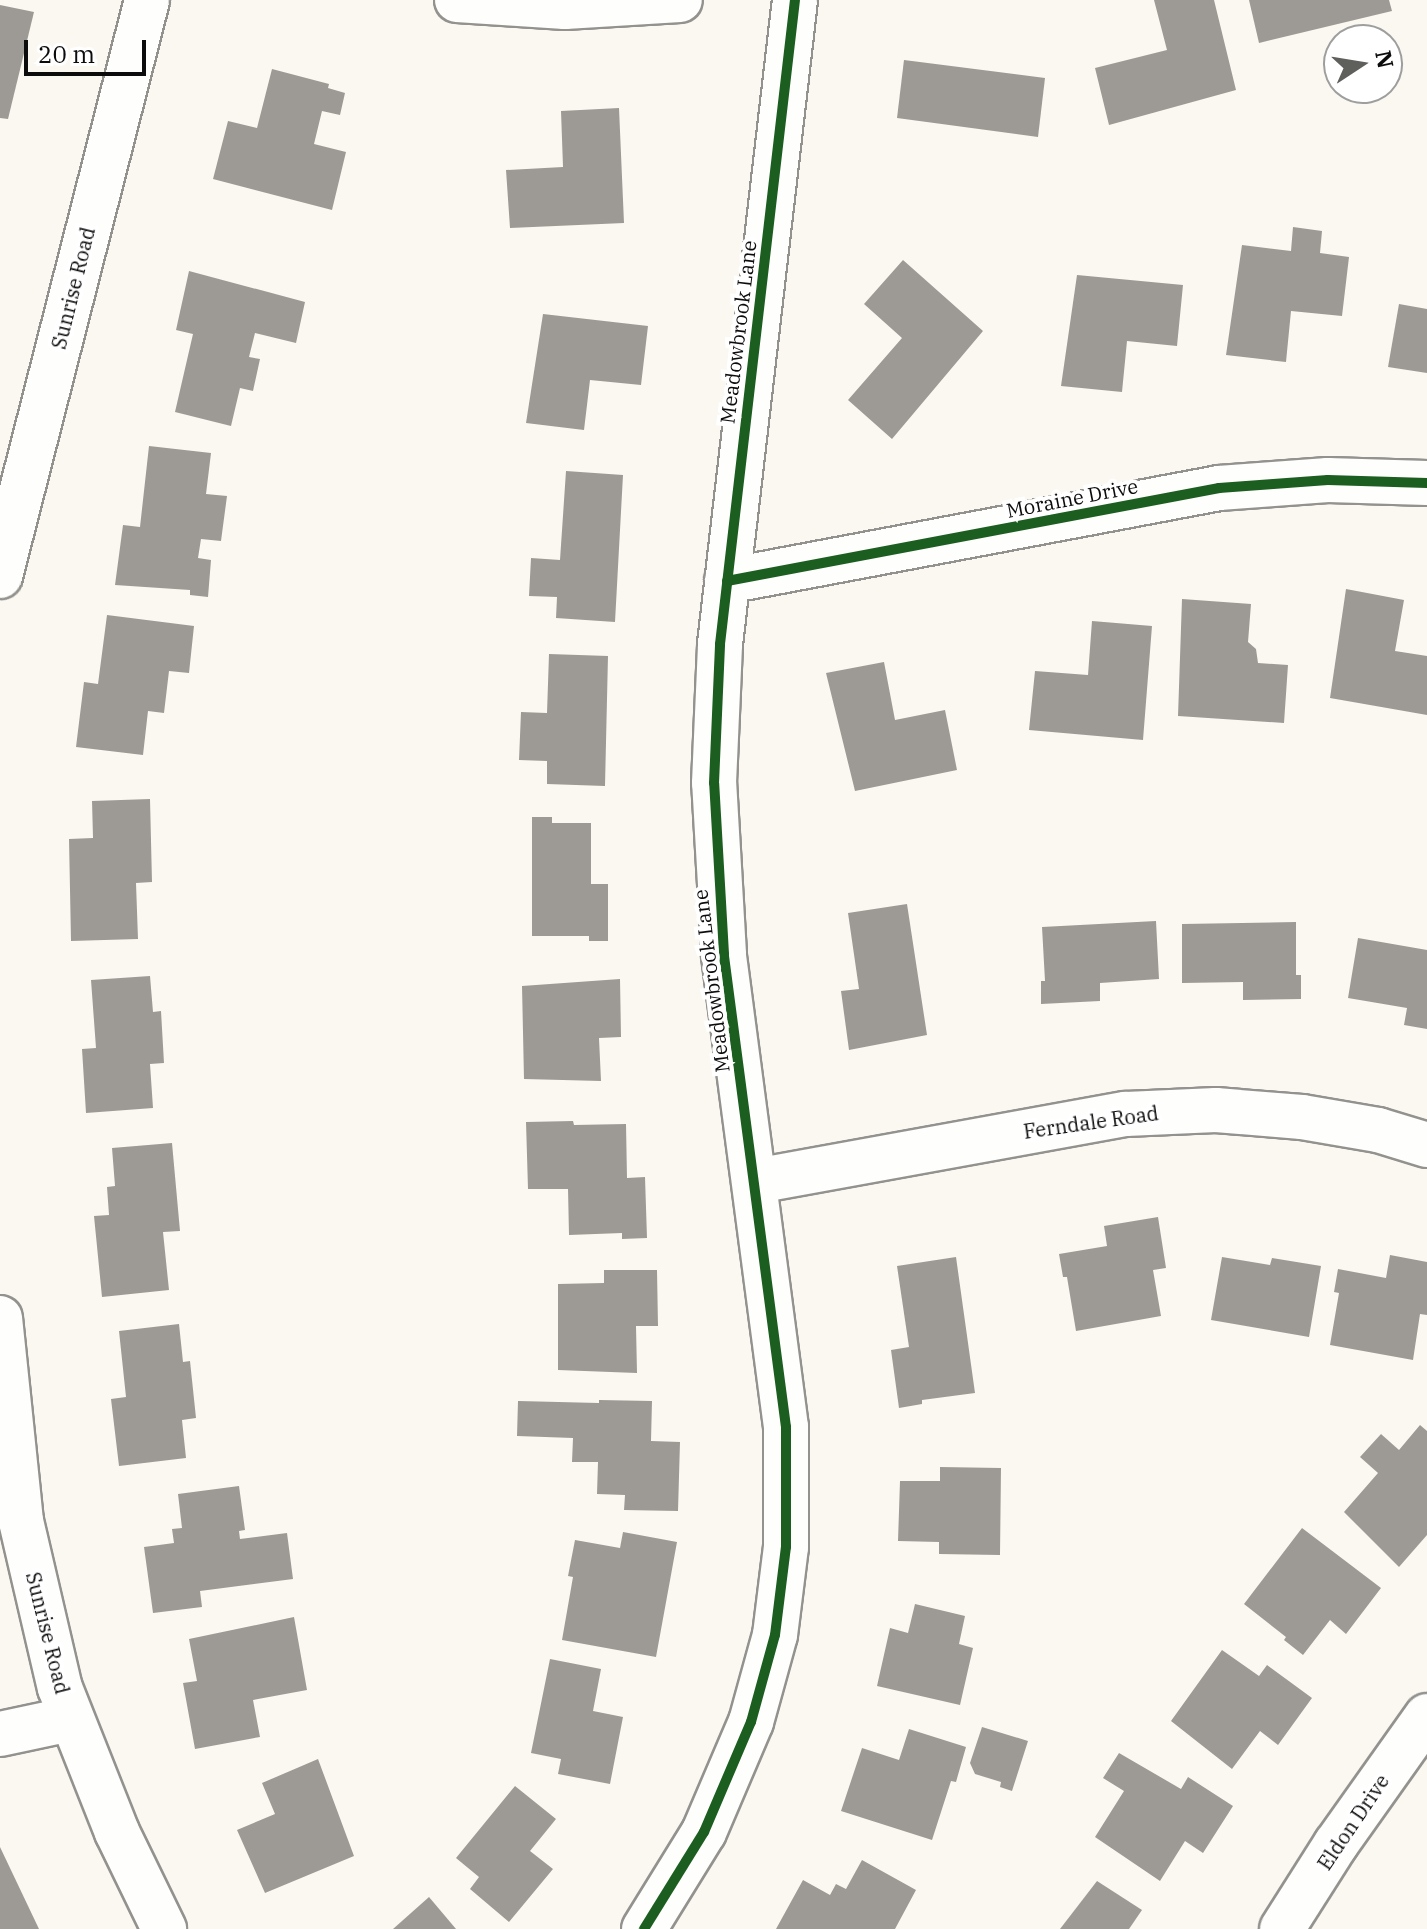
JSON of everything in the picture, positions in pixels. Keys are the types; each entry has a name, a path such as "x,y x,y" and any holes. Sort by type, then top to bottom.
{"street":[{"name":"Sunrise Road","path":"0,576 147,0"},
{"path":"457,0 565,7 680,0"},
{"name":"Meadowbrook Lane","path":"644,1929 683,1871 721,1798 751,1722 777,1620 788,1503 786,1427 756,1181 733,1026 717,874 716,723 727,581 795,0"},
{"name":"Moraine Drive","path":"727,581 1219,488 1328,480 1427,483"},
{"name":"Ferndale Road","path":"756,1181 1126,1114 1216,1110 1302,1117 1378,1130 1427,1145"},
{"name":"Sunrise Road","path":"0,1318 21,1521 46,1632 70,1719 117,1832 164,1929"},
{"name":"Eldon Drive","path":"1282,1929 1336,1844 1427,1716"},
{"path":"0,1734 70,1719"}],"building":[{"path":"1154,0 1214,0 1236,90 1109,125 1095,68 1167,50"},
{"path":"1249,0 1389,0 1392,11 1338,24 1323,24 1323,28 1259,43"},
{"path":"0,5 34,12 8,119 0,118"},
{"path":"904,60 1045,78 1038,137 897,118"},
{"path":"272,69 329,84 328,88 345,93 340,115 322,111 314,144 346,152 332,210 213,179 228,121 257,128"},
{"path":"619,108 624,223 510,228 506,170 563,167 561,111"},
{"path":"1293,227 1322,231 1320,253 1349,257 1342,316 1291,311 1286,362 1226,355 1242,245 1291,251"},
{"path":"903,260 983,331 892,439 848,400 902,338 864,304"},
{"path":"189,271 305,302 296,343 255,333 249,357 260,359 253,391 240,388 231,426 175,412 193,334 176,330"},
{"path":"1077,275 1183,285 1177,346 1127,341 1122,392 1061,386"},
{"path":"1399,304 1427,309 1427,373 1388,367"},
{"path":"543,314 648,326 641,385 590,380 584,430 526,423"},
{"path":"149,446 211,453 206,494 227,496 221,541 201,539 198,558 211,560 208,597 190,595 190,590 115,585 123,525 140,527"},
{"path":"566,471 623,475 615,622 556,618 557,597 529,596 531,558 560,560"},
{"path":"1346,589 1404,600 1395,651 1427,656 1427,715 1330,698"},
{"path":"1182,599 1251,604 1248,642 1256,649 1258,663 1288,665 1284,723 1178,716"},
{"path":"107,615 194,626 189,673 169,671 164,713 148,711 143,755 76,747 84,682 98,684"},
{"path":"1092,621 1152,626 1143,740 1029,730 1035,671 1088,675"},
{"path":"549,654 608,656 605,786 547,784 547,761 519,760 521,712 547,713"},
{"path":"884,662 895,720 945,710 957,770 855,791 826,673"},
{"path":"150,799 152,882 136,883 138,939 71,941 69,839 93,838 92,801"},
{"path":"532,817 552,817 552,823 591,823 591,884 608,884 608,941 589,941 589,936 532,936"},
{"path":"907,904 927,1035 849,1050 841,991 859,989 848,913"},
{"path":"1156,921 1159,979 1100,983 1100,1001 1041,1004 1041,981 1045,981 1042,927"},
{"path":"1296,922 1296,975 1301,975 1301,999 1243,1000 1243,982 1182,983 1182,924"},
{"path":"1358,938 1427,950 1427,1029 1404,1025 1407,1008 1348,998"},
{"path":"150,976 153,1012 161,1011 164,1063 150,1064 153,1108 86,1113 82,1049 96,1048 91,980"},
{"path":"620,979 621,1037 599,1038 601,1081 524,1079 522,986"},
{"path":"573,1121 574,1125 626,1124 627,1178 645,1177 647,1238 622,1239 622,1233 569,1235 568,1189 528,1189 526,1122"},
{"path":"172,1143 180,1231 163,1232 169,1290 102,1297 94,1216 109,1215 107,1187 115,1186 112,1148"},
{"path":"1158,1217 1166,1268 1153,1270 1161,1316 1076,1331 1067,1277 1063,1277 1059,1254 1107,1246 1104,1226"},
{"path":"1390,1255 1427,1262 1427,1315 1420,1314 1413,1360 1330,1345 1339,1293 1334,1292 1338,1269 1386,1278"},
{"path":"956,1257 975,1393 922,1400 922,1404 899,1408 891,1350 909,1347 897,1266"},
{"path":"1222,1257 1270,1265 1272,1258 1321,1266 1309,1337 1211,1320"},
{"path":"604,1270 657,1270 658,1326 636,1326 637,1373 558,1370 558,1284 604,1283"},
{"path":"179,1324 183,1362 190,1361 196,1418 182,1420 186,1458 119,1466 111,1399 126,1397 119,1331"},
{"path":"599,1400 652,1401 651,1441 680,1442 678,1511 624,1510 625,1495 597,1494 598,1462 572,1462 573,1438 517,1436 518,1401 599,1403"},
{"path":"1420,1425 1427,1431 1427,1535 1399,1567 1344,1512 1378,1473 1360,1457 1381,1434 1399,1450"},
{"path":"940,1467 1001,1468 1000,1555 939,1554 939,1542 898,1541 900,1481 940,1481"},
{"path":"239,1486 245,1530 239,1531 240,1539 287,1533 293,1579 200,1591 202,1607 153,1613 144,1547 174,1543 172,1529 182,1528 178,1494"},
{"path":"1302,1528 1381,1588 1346,1634 1330,1620 1303,1655 1284,1640 1286,1637 1244,1604"},
{"path":"623,1532 677,1542 656,1657 562,1640 573,1577 568,1576 575,1540 620,1548"},
{"path":"915,1604 965,1616 959,1644 973,1648 960,1705 877,1686 890,1628 908,1633"},
{"path":"294,1617 307,1690 253,1700 260,1737 195,1749 183,1683 197,1681 189,1639"},
{"path":"1222,1650 1259,1676 1267,1665 1312,1698 1278,1745 1260,1731 1232,1769 1171,1721"},
{"path":"550,1659 601,1669 593,1711 623,1717 610,1784 558,1774 561,1759 531,1753"},
{"path":"982,1727 1028,1741 1012,1791 1000,1787 1001,1782 975,1774 970,1763"},
{"path":"909,1729 966,1747 956,1782 951,1781 932,1840 841,1811 862,1748 899,1760"},
{"path":"1119,1753 1181,1789 1188,1777 1233,1806 1203,1853 1185,1841 1160,1881 1095,1837 1124,1791 1103,1778"},
{"path":"318,1759 354,1856 265,1893 237,1830 275,1814 262,1783"},
{"path":"515,1786 556,1819 530,1851 553,1869 509,1922 470,1889 479,1877 456,1858"},
{"path":"0,1847 39,1929 0,1929"},
{"path":"862,1860 916,1890 895,1929 776,1929 803,1880 830,1895 836,1884 846,1889"},
{"path":"1097,1881 1142,1910 1129,1929 1060,1929"},
{"path":"429,1897 456,1929 393,1929"}],"cycle path":[{"path":"644,1929 704,1832 751,1722 775,1635 786,1547 786,1427 724,954 714,783 720,644 795,0"},
{"path":"727,581 1219,488 1328,480 1427,483"}]}
